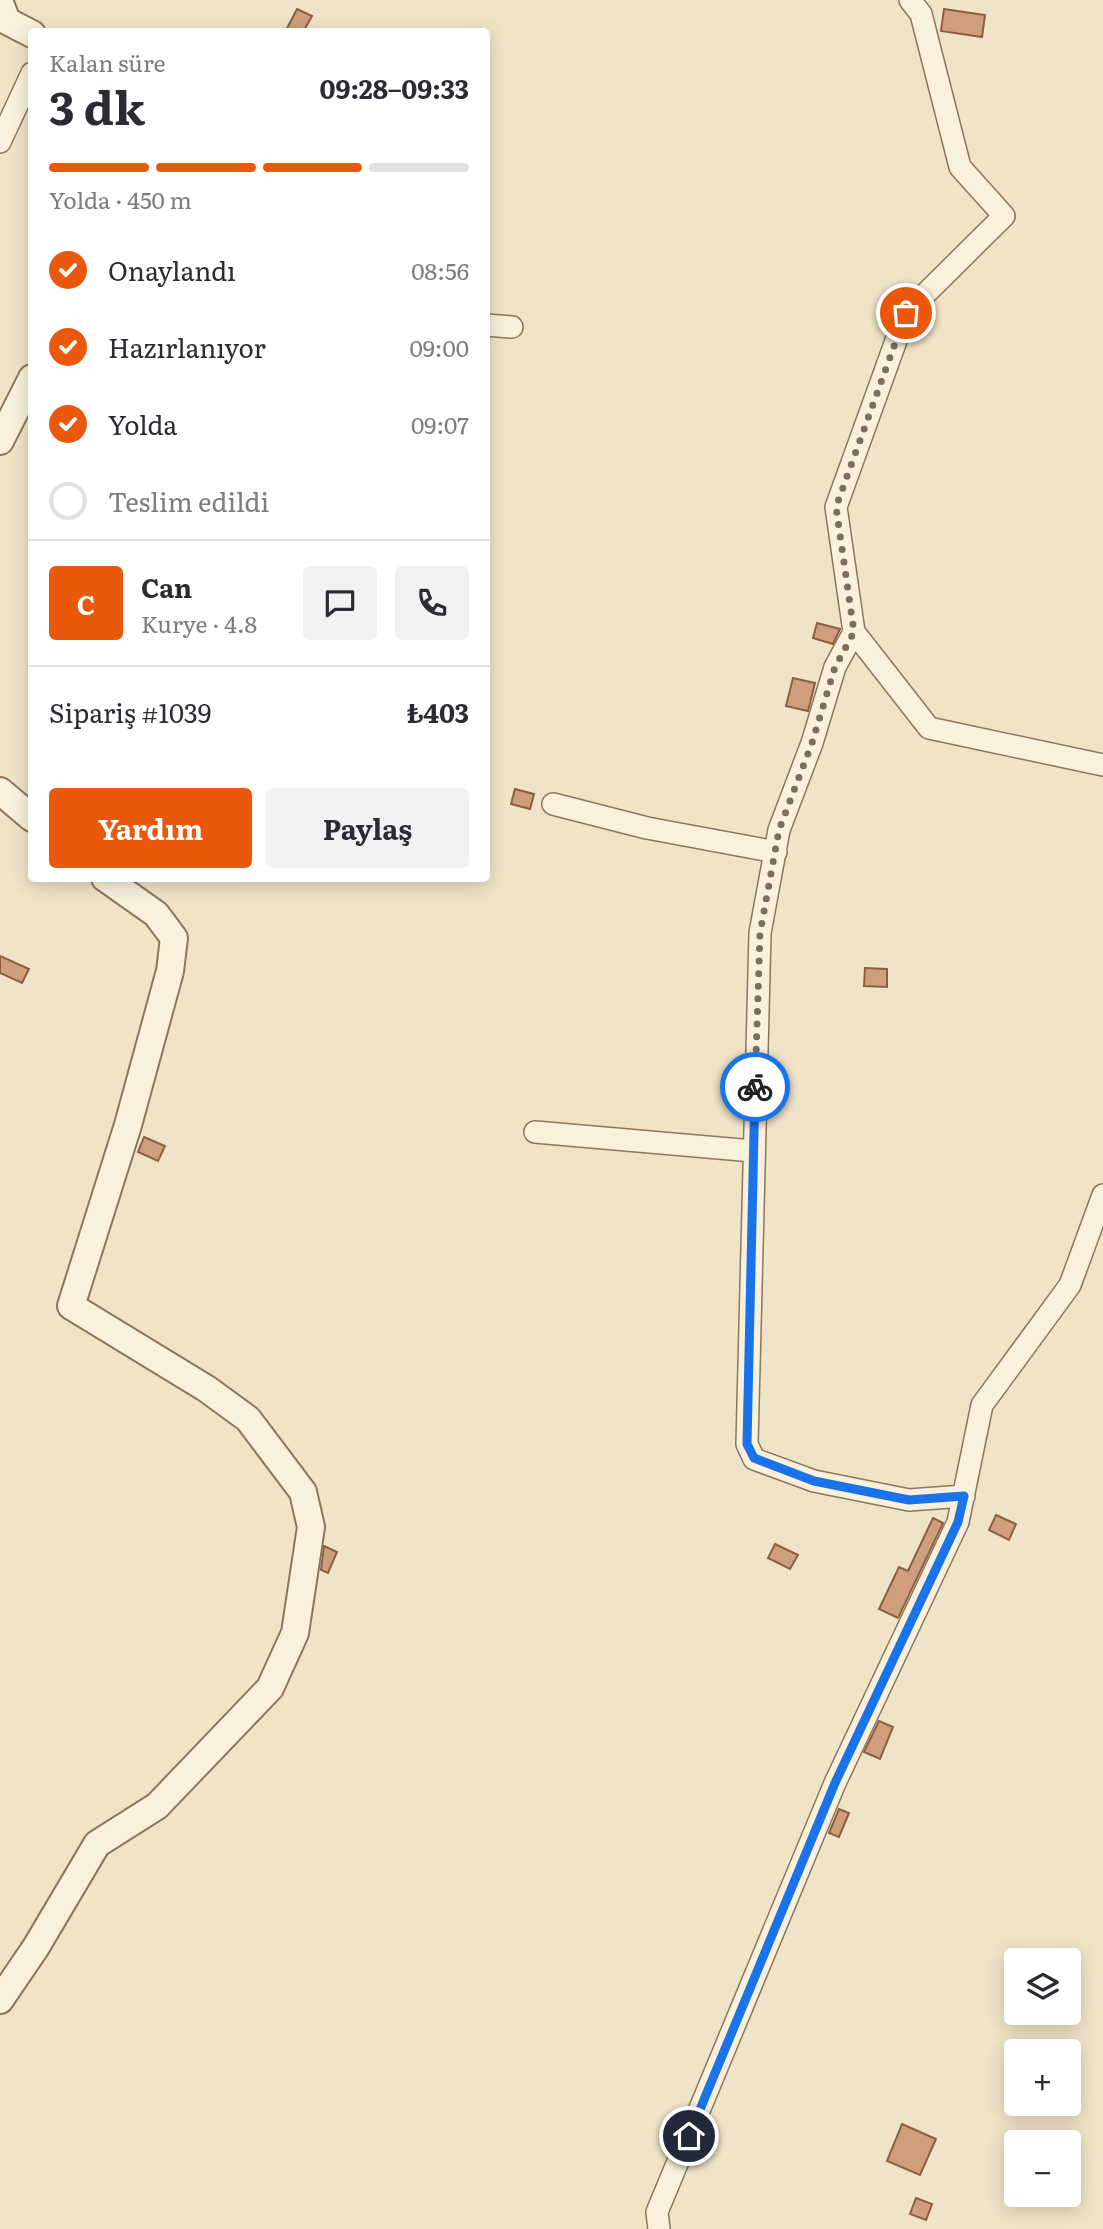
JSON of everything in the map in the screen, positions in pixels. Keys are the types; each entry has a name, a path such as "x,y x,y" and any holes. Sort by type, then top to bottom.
{"street":[{"path":"910,0 921,15 960,167 1004,216 906,313 858,444 836,507 854,632 929,728 1103,765"},
{"path":"0,3 7,21 28,32"},
{"path":"0,142 28,81"},
{"path":"490,325 512,327"},
{"path":"0,440 28,387"},
{"path":"854,632 835,667 812,743 779,830 760,933 747,1444 754,1458 814,1481 909,1500 964,1496"},
{"path":"0,791 28,815"},
{"path":"553,804 647,828 776,852"},
{"path":"0,2000 36,1947 97,1844 157,1807 270,1688 295,1633 311,1527 303,1492 248,1419 207,1389 71,1306 128,1125 170,971 174,938 156,914 111,882"},
{"path":"535,1132 753,1150"},
{"path":"659,2229 657,2212 835,1783 958,1522 982,1405 1070,1285 1103,1195"}],"building":[{"path":"297,9 312,16 305,28 287,28"},
{"path":"944,9 985,15 982,37 941,31"},
{"path":"817,623 840,629 833,644 813,638"},
{"path":"793,678 815,683 808,711 786,706"},
{"path":"515,789 534,794 530,809 511,804"},
{"path":"0,956 29,969 22,983 0,973"},
{"path":"865,968 887,969 887,987 864,986"},
{"path":"144,1137 165,1146 158,1161 138,1152"},
{"path":"996,1515 1016,1524 1009,1540 989,1530"},
{"path":"933,1518 943,1523 898,1618 879,1609 899,1567 908,1571"},
{"path":"775,1544 798,1555 790,1569 768,1558"},
{"path":"324,1546 337,1552 328,1573 321,1570"},
{"path":"879,1721 893,1727 880,1759 864,1752"},
{"path":"839,1809 849,1813 839,1837 829,1833"},
{"path":"902,2124 936,2139 920,2175 887,2161"},
{"path":"916,2198 932,2204 926,2220 910,2214"}],"way so far":[{"path":"755,1087 760,933 779,830 812,743 835,667 854,632 836,507 906,313"}],"route":[{"path":"689,2136 835,1783 958,1522 964,1496 909,1500 814,1481 754,1458 747,1444 755,1087"}]}
